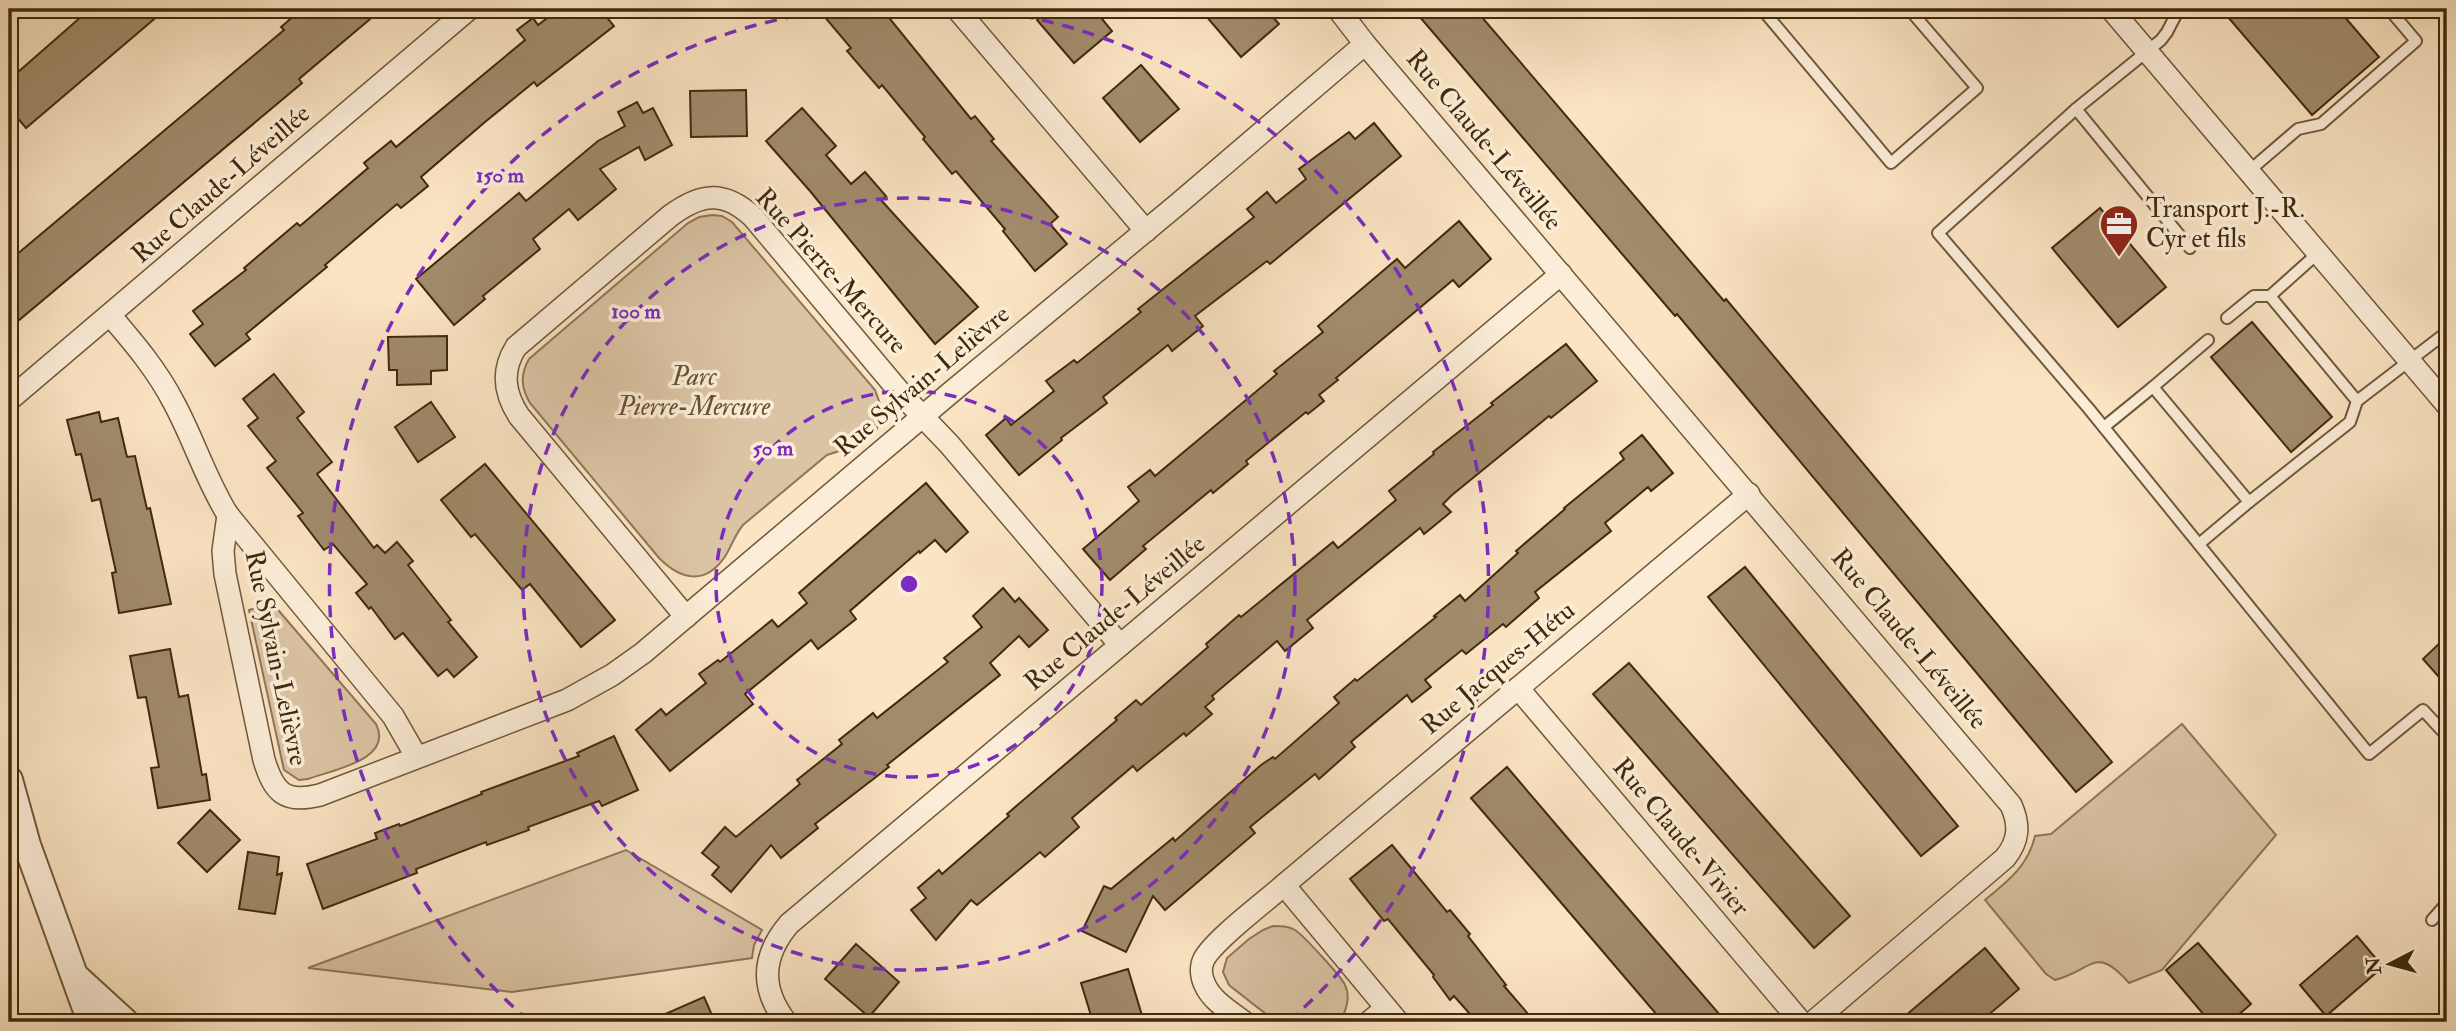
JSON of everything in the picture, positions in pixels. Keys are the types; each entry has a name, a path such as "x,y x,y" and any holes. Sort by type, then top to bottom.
{"street":[{"name":"Rue Claude-Léveillée","path":"9,400 469,9"},
{"path":"957,9 1146,231"},
{"name":"Rue Claude-Léveillée","path":"1338,9 2011,805 2017,825 2017,838 2005,858 1813,1022"},
{"path":"2115,10 2447,405"},
{"name":"Rue Sylvain-Lelièvre","path":"228,515 223,551 225,575 264,760 269,776 285,796 306,798 567,700 629,664 1365,44"},
{"name":"Rue Pierre-Mercure","path":"686,617 512,405 505,381 509,359 516,347 684,206 709,197 734,202 753,217 1120,645"},
{"name":"Rue Claude-Léveillée","path":"786,1022 777,1011 770,995 767,966 769,955 789,924 1561,274"},
{"name":"Rue Sylvain-Lelièvre","path":"110,315 160,377 228,515 393,716 416,756"},
{"name":"Rue Jacques-Hétu","path":"1244,1022 1211,995 1205,985 1201,967 1214,947 1749,494"},
{"name":"Rue Claude-Vivier","path":"1518,688 1801,1022"},
{"path":"9,780 20,827 91,1022"},
{"path":"1284,885 1392,1015 1369,1022"},
{"path":"74,976 125,1022"}],"lane":[{"path":"1762,9 1891,163 1977,88 1909,9"},
{"path":"2179,9 2167,32 2076,109 1938,233 2104,427 2369,754 2423,710 2447,737"},
{"path":"2249,171 2298,129 2321,124 2416,41 2389,9"},
{"path":"2076,109 2190,248"},
{"path":"2227,318 2254,296 2270,296 2318,253"},
{"path":"2270,296 2357,401"},
{"path":"2199,544 2350,422 2357,401 2447,332"},
{"path":"2104,427 2208,340"},
{"path":"2153,387 2249,502"},
{"path":"2432,920 2447,904"}],"green space":[{"name":"Parc Pierre-Mercure","path":"722,216 732,222 875,390 883,412 876,431 861,444 827,455 743,525 716,567 700,576 692,576 675,571 659,558 530,403 523,387 523,376 529,359 688,223 699,217"},
{"path":"273,604 376,724 379,736 376,747 358,762 299,780 284,770 249,610 267,610 266,606"},
{"path":"2182,724 2276,835 2162,970 2129,983 2118,971 2101,962 2055,980 2046,974 1985,900 2022,864 2035,836 2051,834"},
{"path":"626,850 762,930 754,945 752,958 512,992 308,968"},
{"path":"1273,926 1295,930 1342,980 1348,999 1339,1022 1276,1022 1229,985 1223,972 1227,958 1249,939"}],"building":[{"path":"90,9 166,9 26,128 9,108 9,80"},
{"path":"302,9 382,9 299,79 302,83 18,321 9,310 9,261 284,30 281,27"},
{"path":"559,9 600,9 614,26 537,86 534,82 485,122 421,177 428,186 401,208 397,204 246,334 250,339 215,366 190,334 203,324 193,311 246,270 244,268 297,223 300,226 368,168 364,163 391,141 396,147 525,40 517,30 533,18 538,25"},
{"path":"818,9 882,9 971,119 975,116 994,139 991,141 1058,217 1050,224 1067,244 1035,271 1003,231 1005,229 956,171 952,174 882,85 879,88 847,51 851,48"},
{"path":"1049,9 1094,9 1112,31 1074,63 1037,20"},
{"path":"1200,9 1266,9 1279,24 1241,57"},
{"path":"1413,9 1475,9 1724,301 1726,299 2112,762 2076,792 1677,314 1675,316"},
{"path":"2221,9 2338,9 2379,57 2312,115"},
{"path":"1141,65 1179,109 1140,142 1103,98"},
{"path":"746,90 747,136 691,137 690,91"},
{"path":"637,102 643,113 653,108 672,145 645,160 639,147 600,169 616,189 578,220 569,209 533,239 540,249 483,296 485,299 454,325 416,279 519,193 526,201 598,141 625,126 618,112"},
{"path":"802,108 836,146 826,155 851,184 865,172 886,196 881,200 978,307 935,344 766,141"},
{"path":"1374,123 1401,156 1270,264 1267,261 1195,316 1203,326 1172,351 1168,345 1103,397 1107,403 1019,475 986,435 1006,418 1011,425 1054,391 1046,381 1074,360 1077,363 1141,312 1138,309 1254,217 1247,209 1267,192 1276,203 1306,179 1299,169 1349,132 1355,139"},
{"path":"2100,208 2166,287 2118,327 2052,248"},
{"path":"1459,221 1491,259 1459,287 1453,280 1336,378 1338,380 1319,395 1324,401 1308,414 1306,412 1246,461 1248,464 1213,493 1211,490 1143,546 1146,549 1110,580 1083,549 1139,501 1128,487 1150,470 1155,476 1277,374 1274,371 1323,332 1318,326 1397,259 1405,268"},
{"path":"2252,322 2332,417 2291,452 2211,357"},
{"path":"447,336 447,370 431,371 431,384 397,385 397,370 389,370 388,337"},
{"path":"1566,344 1597,381 1551,418 1549,416 1452,495 1443,504 1451,512 1424,534 1420,528 1307,620 1313,628 1285,651 1277,641 1212,696 1214,699 1205,707 1212,714 1137,771 1133,766 1072,818 1079,827 1045,857 1040,852 977,905 971,900 936,940 911,910 926,898 918,888 939,870 942,874 1009,816 1007,814 1117,720 1115,718 1136,700 1141,705 1208,647 1206,644 1239,615 1241,617 1333,542 1338,548 1396,500 1389,491 1493,405 1491,403"},
{"path":"274,374 304,412 297,418 332,462 317,474 374,548 377,545 385,553 397,542 413,561 408,565 451,620 448,622 477,657 454,677 447,669 438,676 403,633 395,639 371,607 369,609 356,593 367,584 333,544 324,550 298,516 303,513 267,468 276,461 248,426 258,418 243,399"},
{"path":"431,402 455,437 418,462 395,427"},
{"path":"99,412 101,422 118,418 127,457 135,456 147,509 150,508 171,604 119,613 112,573 116,572 100,499 92,501 81,454 76,455 67,420"},
{"path":"1642,435 1673,473 1651,491 1648,487 1605,523 1611,531 1535,592 1539,598 1506,627 1503,624 1466,654 1462,650 1425,680 1431,687 1412,702 1407,695 1351,742 1355,747 1319,779 1315,774 1250,827 1255,833 1165,910 1153,896 1126,952 1082,931 1104,886 1111,889 1173,838 1175,841 1261,765 1273,757 1275,759 1339,703 1334,697 1355,679 1357,681 1460,595 1465,601 1564,508 1624,459 1620,453"},
{"path":"485,464 615,620 581,647 530,584 522,590 475,534 471,537 441,500"},
{"path":"926,483 968,532 946,552 935,540 920,553 919,551 850,611 856,619 818,649 811,640 745,694 753,704 670,771 636,730 661,709 666,715 706,683 699,674 718,660 720,662 772,620 778,627 807,603 799,593"},
{"path":"1745,567 1958,826 1921,856 1708,597"},
{"path":"1003,588 1015,602 1019,598 1048,630 1029,647 1019,636 990,663 1000,675 815,824 818,828 781,858 771,845 731,892 712,875 719,867 702,853 725,827 736,837 800,784 797,780 842,744 839,740 873,713 877,718 948,662 944,658 982,627 973,616"},
{"path":"2447,636 2447,686 2423,659"},
{"path":"170,649 179,697 188,695 202,775 206,774 210,800 158,808 151,768 159,767 146,697 138,698 130,656"},
{"path":"1629,663 1850,916 1814,948 1593,694"},
{"path":"614,736 638,790 602,806 599,801 528,827 529,830 487,845 486,842 416,869 417,873 323,909 307,864 377,839 375,833 399,824 400,826 482,794 481,792 579,756 577,753"},
{"path":"1507,767 1726,1022 1663,1022 1471,798"},
{"path":"210,810 240,840 207,872 178,843"},
{"path":"1392,845 1447,912 1450,910 1470,934 1468,936 1506,985 1504,986 1535,1022 1477,1022 1454,996 1450,1000 1434,975 1388,919 1384,921 1350,879"},
{"path":"248,852 279,857 277,875 282,873 275,914 239,909"},
{"path":"2357,936 2383,967 2326,1016 2300,985"},
{"path":"2198,943 2251,1004 2230,1022 2210,1022 2166,970"},
{"path":"856,944 899,982 869,1017 825,979"},
{"path":"1985,948 2019,989 1980,1022 1898,1022"},
{"path":"1128,969 1144,1022 1093,1022 1081,983"},
{"path":"704,997 715,1022 647,1022"}],"place":[{"name":"Transport J.-R. Cyr et fils","path":"2119,258"}]}
